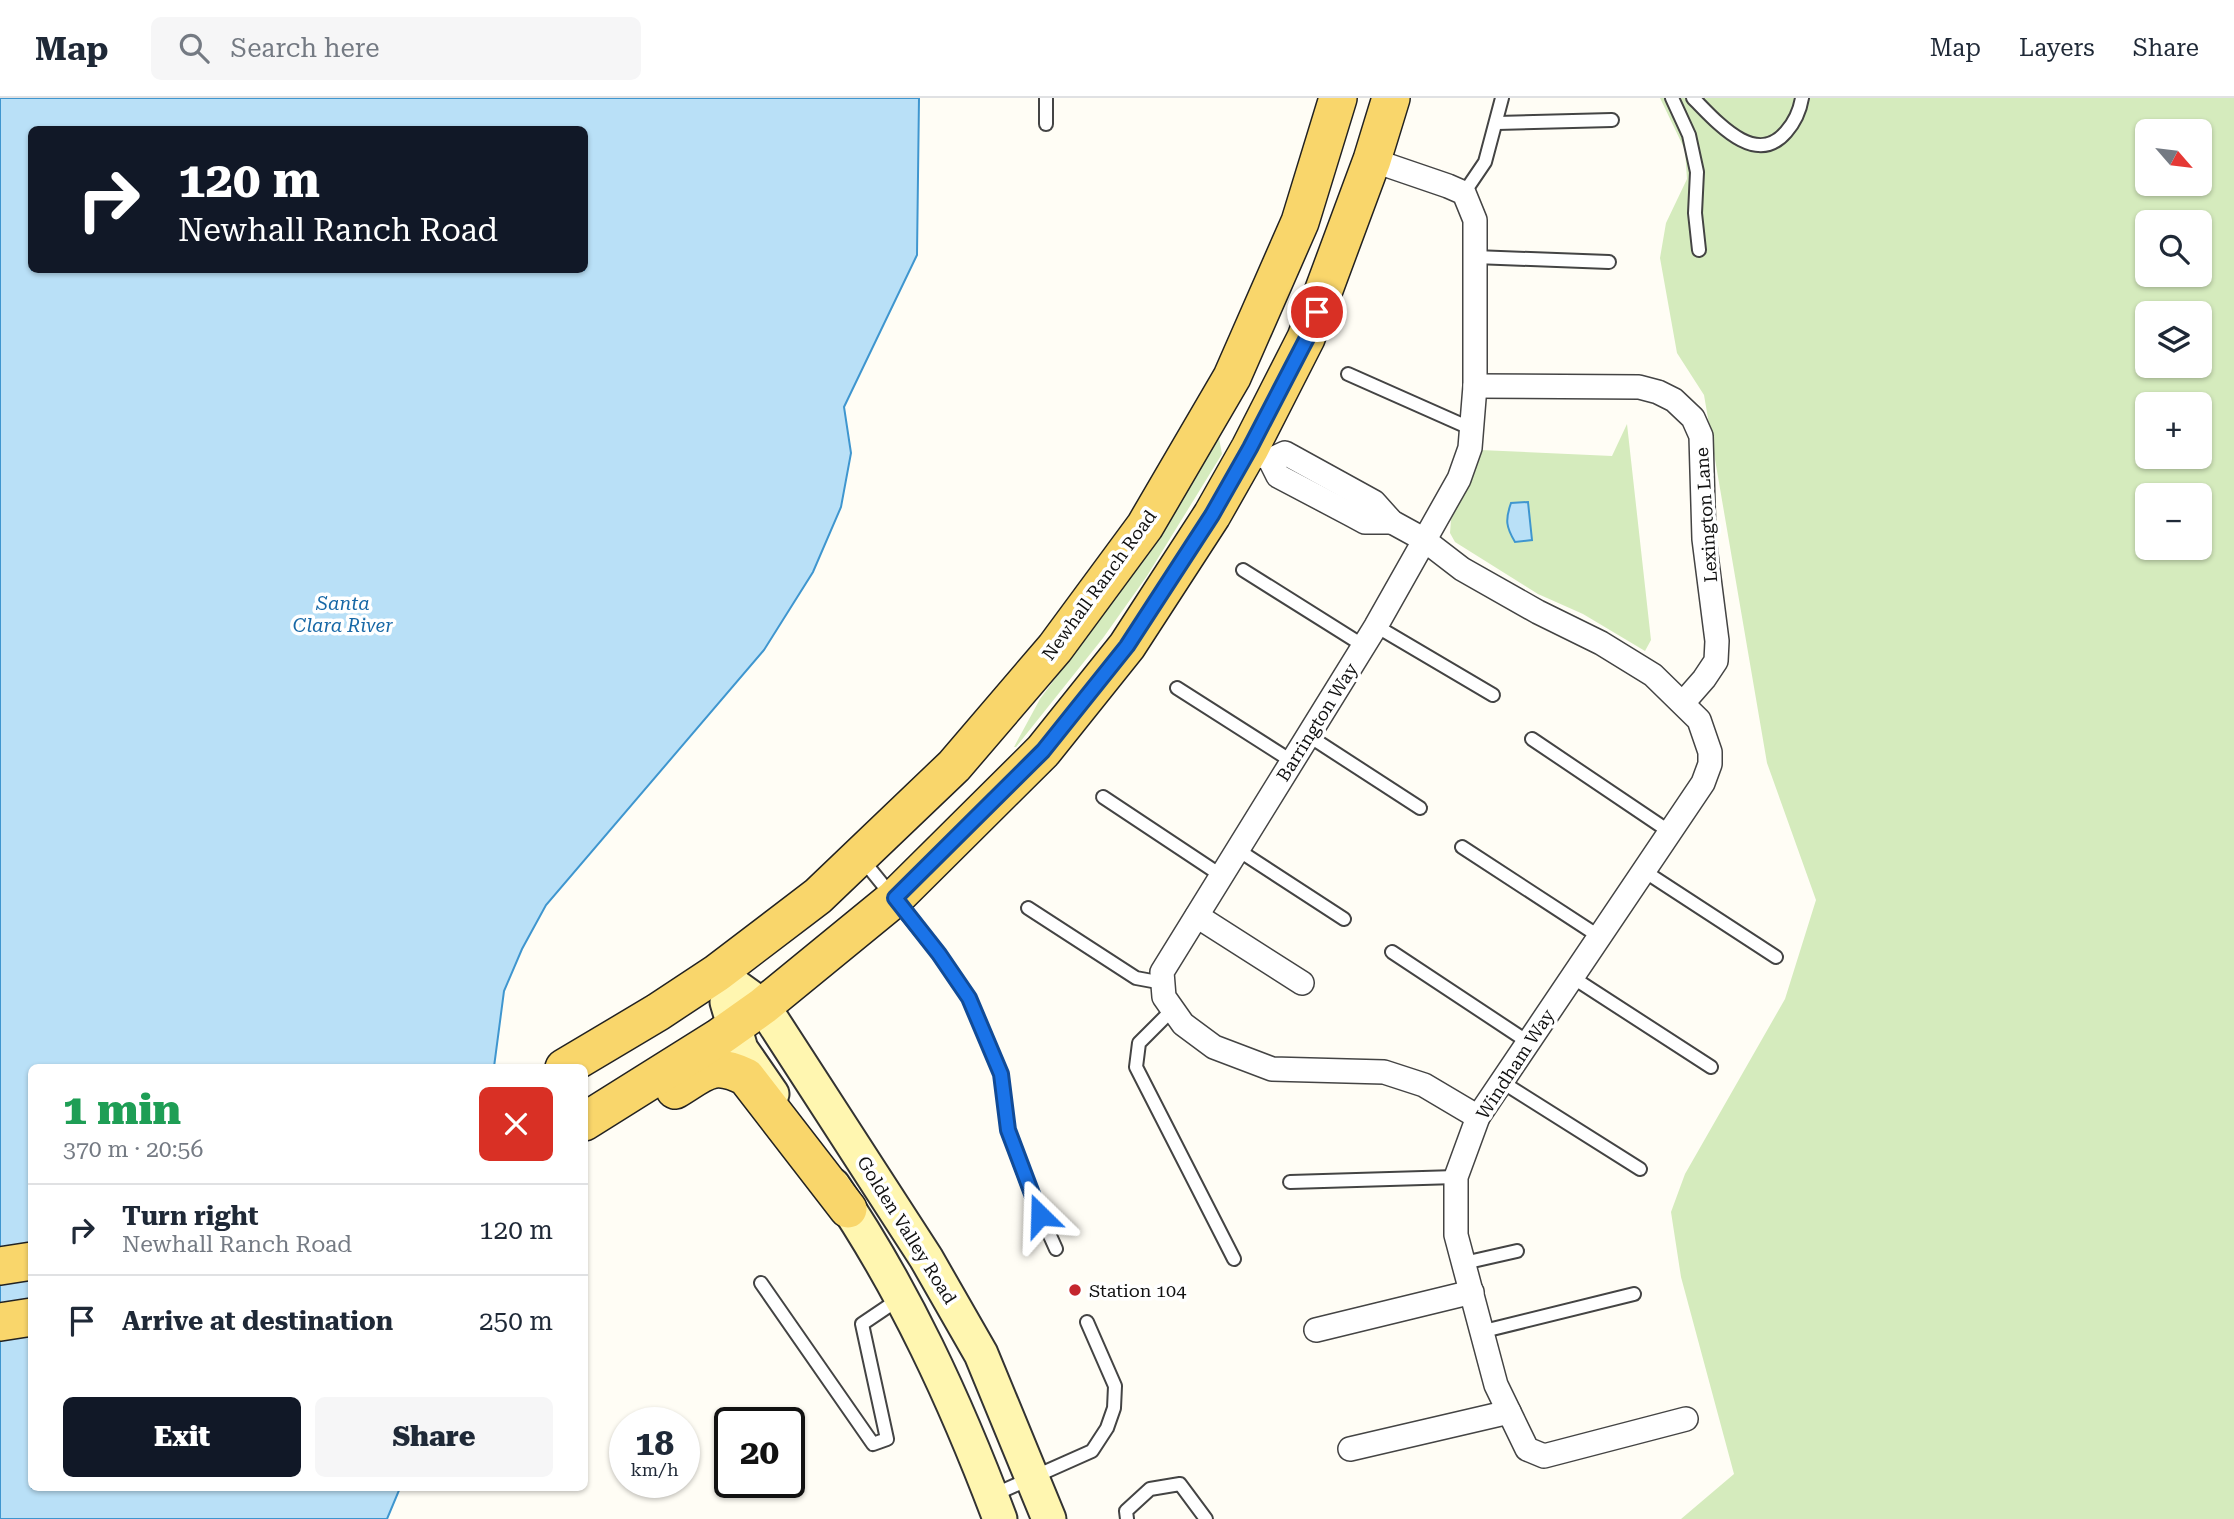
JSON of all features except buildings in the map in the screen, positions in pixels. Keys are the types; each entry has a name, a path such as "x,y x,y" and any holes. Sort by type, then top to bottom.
{"main road":[{"path":"1260,454 1238,438 1232,424 1236,408 1298,282 1339,166 1340,98"},
{"name":"Newhall Ranch Road","path":"717,973 818,896 954,766 1055,648 1145,526 1232,377 1300,222 1340,98"},
{"path":"589,1120 749,1016 895,898 1043,751 1127,646 1212,515 1260,454 1307,338 1373,160 1391,98"},
{"path":"571,1064 717,973"},
{"name":"Golden Valley Road","path":"717,973 926,1258 981,1354 1049,1519"},
{"path":"749,1016 741,1049 848,1209 906,1304 940,1376 995,1507"},
{"path":"589,1120 631,1115 712,1068 728,1068 746,1077 848,1209"},
{"path":"0,1266 28,1262"},
{"path":"906,1304 947,1341 972,1382 991,1421 998,1426 1010,1423"},
{"path":"0,1322 28,1318"}],"street":[{"path":"1373,160 1464,193"},
{"name":"Barrington Way","path":"1163,983 1162,972 1370,636 1459,479 1470,448 1475,386 1475,220 1464,193"},
{"name":"Lexington Lane","path":"1475,386 1639,387 1674,400 1693,418 1701,436 1704,539 1717,641 1716,661 1683,703"},
{"path":"1260,454 1279,476 1365,522 1392,522 1423,539 1462,569 1601,643 1653,675 1683,703"},
{"name":"Windham Way","path":"1683,703 1699,720 1710,752 1710,764 1703,783 1478,1117 1456,1177 1456,1234 1484,1331 1496,1385 1527,1449 1544,1456 1686,1419"},
{"path":"1197,916 1302,983"},
{"path":"1163,983 1164,997 1183,1024 1214,1047 1272,1069 1384,1072 1424,1085 1478,1117"},
{"path":"1316,1329 1472,1292"},
{"path":"1350,1449 1510,1412"}],"lane":[{"path":"1046,98 1046,124"},
{"path":"1464,193 1485,162 1502,98"},
{"path":"1672,98 1689,135 1697,172 1695,213 1699,250"},
{"path":"1693,98 1740,140 1760,146 1778,142 1790,127 1802,98"},
{"path":"1497,123 1612,120"},
{"path":"1475,257 1609,262"},
{"path":"1348,374 1472,429"},
{"path":"1243,570 1370,636 1493,695"},
{"path":"1177,688 1293,762"},
{"path":"1309,736 1420,808"},
{"path":"1532,739 1670,832"},
{"path":"1103,797 1222,876"},
{"path":"1462,847 1600,937"},
{"path":"1238,850 1344,919"},
{"path":"860,856 939,954 969,998 1001,1074 1008,1130 1033,1198 1056,1249"},
{"path":"1644,871 1776,957"},
{"path":"1028,908 1136,978 1163,983"},
{"path":"1391,952 1528,1042"},
{"path":"1572,977 1711,1067"},
{"path":"1173,1009 1139,1043 1136,1067 1234,1259"},
{"path":"1502,1082 1640,1169"},
{"path":"1290,1182 1456,1177"},
{"path":"1464,1263 1517,1251"},
{"path":"761,1283 873,1444 887,1439 862,1324 906,1304"},
{"path":"1484,1331 1634,1294"},
{"path":"995,1507 1033,1479 1091,1451 1107,1428 1114,1408 1115,1386 1087,1322"},
{"path":"1127,1519 1126,1511 1150,1489 1180,1484 1206,1519"}],"green space":[{"path":"1660,98 2234,98 2234,1519 1681,1519 1734,1474 1681,1277 1671,1212 1685,1174 1785,999 1816,900 1767,763 1704,395 1677,353 1660,258 1666,223 1687,179 1685,150"},
{"path":"1627,424 1651,640 1645,651 1583,614 1538,594 1455,542 1450,533 1451,520 1475,469 1480,450 1612,456"},
{"path":"1218,433 1222,454 1147,576 1103,638 1014,747 1040,699 1136,569"}],"water":[{"name":"Santa Clara River","path":"0,98 919,98 917,255 844,407 851,453 841,507 813,572 764,650 546,905 522,949 504,991 494,1064 28,1064 28,1491 399,1491 387,1519 0,1519"},
{"path":"1528,502 1532,540 1515,542 1507,523 1511,503"}],"place":[{"name":"Station 104","path":"1075,1290"}],"route":[{"path":"1040,1215 1008,1130 1001,1074 969,998 895,898 1043,751 1127,646 1212,515 1307,338 1317,312"}]}
